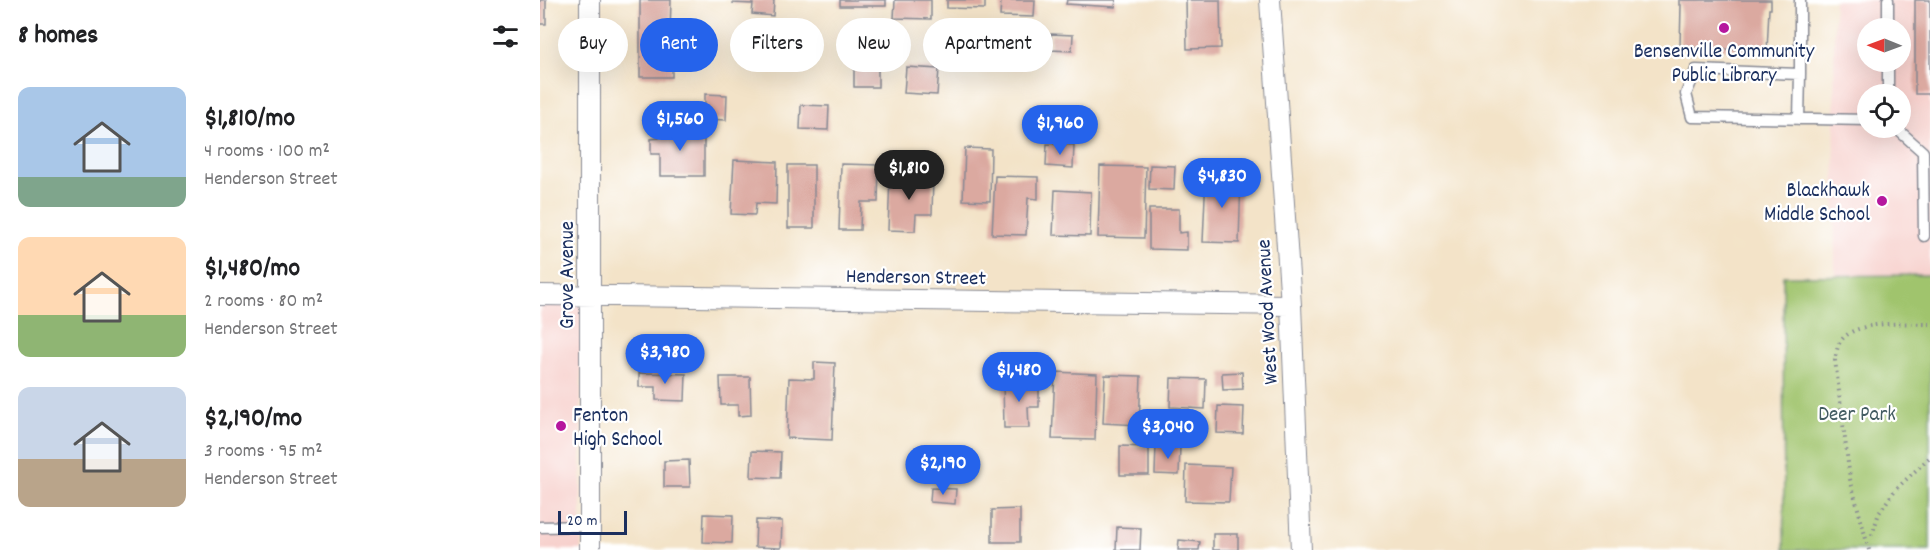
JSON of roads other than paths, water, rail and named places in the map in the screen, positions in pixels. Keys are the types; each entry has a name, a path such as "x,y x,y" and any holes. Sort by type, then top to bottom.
{"street":[{"name":"Grove Avenue","path":"590,0 590,550"},
{"name":"West Wood Avenue","path":"1270,0 1291,305 1301,550"},
{"name":"Henderson Street","path":"540,295 1291,305"}],"lane":[{"path":"1799,119 1800,0"},
{"path":"1888,0 1888,18"},
{"path":"1800,75 1696,70 1686,94 1692,117 1857,120"},
{"path":"1907,138 1923,153 1924,236"},
{"path":"540,527 590,526"}],"place":[{"name":"Bensenville Community Public Library","path":"1724,28"},
{"name":"Blackhawk Middle School","path":"1882,201"},
{"name":"Fenton High School","path":"561,426"}],"park label":[{"name":"Deer Park","path":"1857,413"}]}
